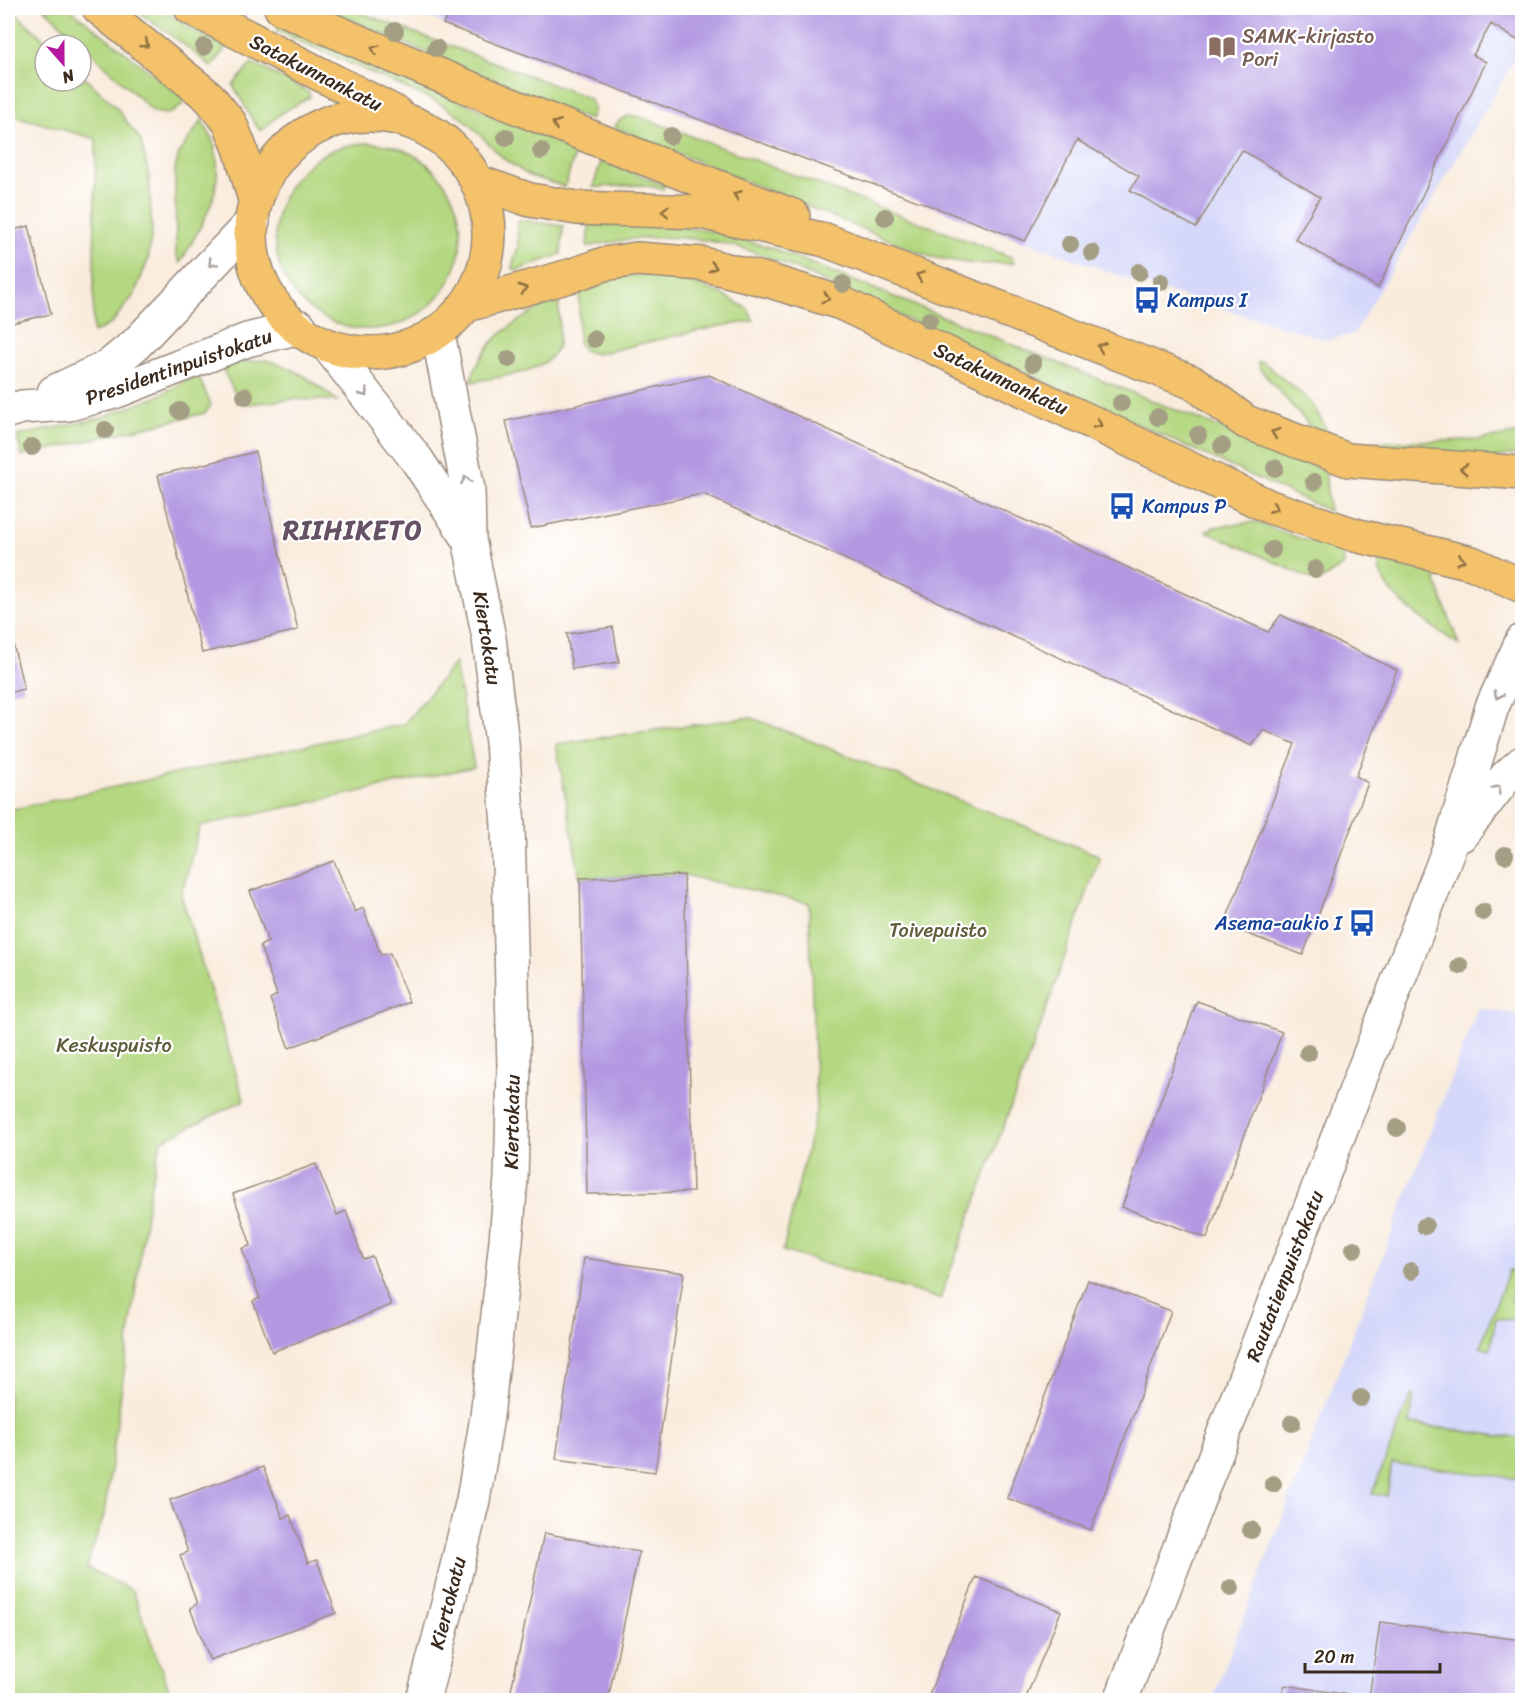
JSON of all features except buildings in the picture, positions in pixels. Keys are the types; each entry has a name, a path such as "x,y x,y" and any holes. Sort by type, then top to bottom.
{"main road":[{"path":"99,8 209,97 230,123 240,148 254,211"},
{"name":"Satakunnankatu","path":"191,8 441,137 464,160 478,182 488,212 487,260 467,305"},
{"path":"281,8 409,64 564,127 804,220 825,240"},
{"path":"411,121 369,114 327,123 292,143 268,171 254,211 251,238 259,278 283,315 328,346 370,353 410,347 438,333 467,305"},
{"path":"478,182 530,200 578,208 700,212 825,240 1194,383 1246,422 1348,460 1522,473"},
{"name":"Satakunnankatu","path":"467,305 604,264 637,259 703,264 770,281 841,303 1270,507 1355,535 1472,563 1522,586"}],"street":[{"name":"Presidentinpuistokatu","path":"15,409 109,366 136,344 254,211"},
{"name":"Presidentinpuistokatu","path":"15,409 69,404 117,391 247,340 300,327"},
{"name":"Kiertokatu","path":"423,1701 448,1604 481,1453 503,1281 511,1178 514,1067 508,826 502,743 489,638 469,539 468,489 438,333"},
{"name":"Kiertokatu","path":"328,346 417,460 469,539"},
{"name":"Rautatienpuistokatu","path":"1121,1701 1448,851 1492,707 1522,642"},
{"name":"Rautatienpuistokatu","path":"1448,851 1506,777 1522,764"}],"shaded area":[{"path":"403,8 1522,8 1522,47 1354,334 1327,340 1138,283"},
{"path":"1478,1008 1522,1015 1522,1700 1212,1700"}],"green space":[{"path":"8,8 10,8 37,33 33,33 33,93 93,93 93,85 116,107 141,141 149,176 152,229 148,260 134,295 111,324 93,333 96,139 8,114"},
{"path":"44,8 69,8 186,100 168,114 153,111 93,54 93,33 70,33"},
{"path":"132,8 161,8 192,29 226,47 212,67"},
{"path":"324,8 348,8 589,98 594,109 590,120 466,70"},
{"path":"279,24 576,150 565,187 530,176 505,160 463,118 437,102 277,31"},
{"path":"252,63 309,92 310,97 281,113 261,131 233,85"},
{"path":"628,116 638,116 1011,257 1014,263 974,264 931,257 614,127"},
{"path":"202,120 214,145 217,177 210,207 180,263 176,254 175,169 179,153"},
{"path":"368,143 386,144 404,150 420,158 434,170 446,184 454,200 460,218 460,254 454,272 446,288 434,302 420,314 404,322 386,328 368,329 350,328 332,322 316,314 302,302 290,288 282,272 276,254 275,236 276,218 282,200 290,184 302,170 316,158 332,150 350,144"},
{"path":"601,161 665,185 663,189 642,185 593,187"},
{"path":"519,220 563,226 561,254 516,271 512,267 518,246 517,223"},
{"path":"655,224 713,231 772,248 1325,470 1329,511 792,267 756,253 725,244 686,238 646,238 587,247 589,225"},
{"path":"650,274 676,278 720,293 748,309 754,321 715,327 596,354 583,350 578,341 580,285 617,276"},
{"path":"559,296 558,344 553,354 545,362 534,368 507,376 470,382 476,366 494,340 505,330"},
{"path":"266,360 304,376 337,401 294,399 248,404 239,401 221,366"},
{"path":"1262,361 1312,403 1326,429 1323,433 1314,431 1260,369 1258,362"},
{"path":"198,375 211,405 205,413 22,456 17,436 100,418 154,398"},
{"path":"1522,433 1522,453 1492,458 1371,446 1373,442 1477,440"},
{"path":"1255,522 1305,540 1343,549 1344,565 1318,582 1206,531 1213,527"},
{"path":"1379,558 1437,570 1436,582 1459,645 1414,613 1393,594 1379,570"},
{"name":"Keskuspuisto","path":"455,663 474,767 200,826 181,895 244,1100 161,1141 149,1193 104,1515 86,1568 132,1590 173,1700 8,1700 8,810 404,724"},
{"name":"Toivepuisto","path":"750,717 1100,856 940,1299 783,1251 816,1111 809,903 684,875 580,878 556,744"},
{"path":"1509,1270 1516,1271 1511,1302 1522,1304 1522,1321 1496,1318 1490,1349 1480,1347"},
{"path":"1411,1395 1414,1395 1410,1424 1522,1439 1522,1479 1392,1463 1387,1496 1372,1494"}],"place":[{"name":"SAMK-kirjasto Pori","path":"1222,47"},
{"name":"Kampus I","path":"1147,300"},
{"name":"Kampus P","path":"1122,506"},
{"name":"Asema-aukio I","path":"1362,923"}],"district":[{"name":"RIIHIKETO","path":"353,530"}]}
